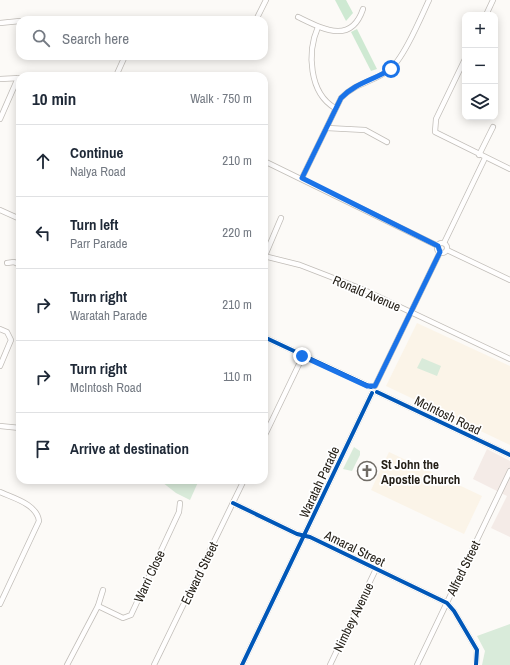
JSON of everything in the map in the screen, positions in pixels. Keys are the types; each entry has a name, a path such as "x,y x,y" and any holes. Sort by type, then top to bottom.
{"street":[{"path":"258,16 266,0"},
{"path":"302,178 327,128 335,108 349,90 379,77 391,69 399,59 429,0"},
{"path":"487,12 493,0"},
{"path":"298,17 318,27 336,32 348,30 357,24 363,9"},
{"path":"0,23 16,21"},
{"path":"318,27 311,50 312,66 321,93 327,103 335,108"},
{"path":"118,72 124,60"},
{"path":"462,65 436,119 434,127 435,132 440,136 510,169"},
{"path":"0,79 16,78"},
{"path":"0,119 16,84"},
{"path":"479,155 493,127"},
{"path":"327,128 365,130 386,142"},
{"path":"438,246 440,243 444,243 485,158"},
{"path":"268,163 302,178 438,246 440,252 411,312 373,387 370,391 372,393 378,392 378,388 373,387 302,356 268,339"},
{"path":"0,210 16,217"},
{"path":"268,248 282,218"},
{"path":"444,243 447,246 447,250"},
{"path":"440,252 447,250 510,280"},
{"name":"Ronald Avenue","path":"268,257 300,265 328,276 411,312 510,359"},
{"path":"7,263 16,263"},
{"path":"0,329 7,332 11,340 0,366"},
{"path":"268,428 302,356"},
{"name":"McIntosh Road","path":"378,392 510,456"},
{"name":"Waratah Parade","path":"242,665 372,393"},
{"path":"0,426 16,428"},
{"name":"Alfred Street","path":"417,665 510,471"},
{"name":"Edward Street","path":"154,665 242,484"},
{"path":"0,492 31,507 37,514 39,521 0,604"},
{"name":"Warri Close","path":"98,606 123,618 131,614 179,512 180,503"},
{"name":"Amaral Street","path":"233,503 446,603"},
{"name":"Nimbey Avenue","path":"330,665 376,569"},
{"path":"67,665 98,606 103,590"},
{"path":"446,603 454,611 478,650 476,665"}],"shaded area":[{"path":"417,323 510,366 510,445 386,386"},
{"path":"487,449 510,461 510,537 491,528 507,496 473,479"},
{"path":"389,452 482,496 464,534 371,490"}],"green space":[{"path":"335,0 346,0 353,13 346,21"},
{"path":"357,29 377,69 371,71 351,32"},
{"path":"422,358 441,366 437,376 417,368"},
{"path":"354,447 360,451 360,455 352,471 343,469"},
{"path":"165,484 197,484 190,500 176,493"},
{"path":"510,624 510,665 482,665 485,651 477,636"}],"cycle path":[{"path":"268,339 371,387"},
{"path":"377,392 510,455"},
{"path":"242,665 372,393"},
{"path":"233,503 297,534 310,537 447,603 454,611 477,650 476,665"}],"place":[{"name":"St John the Apostle Church","path":"367,471"}],"route":[{"path":"302,356 367,386 375,386 440,252 438,250 438,246 302,178 341,98 349,90 379,77 391,69"}]}
